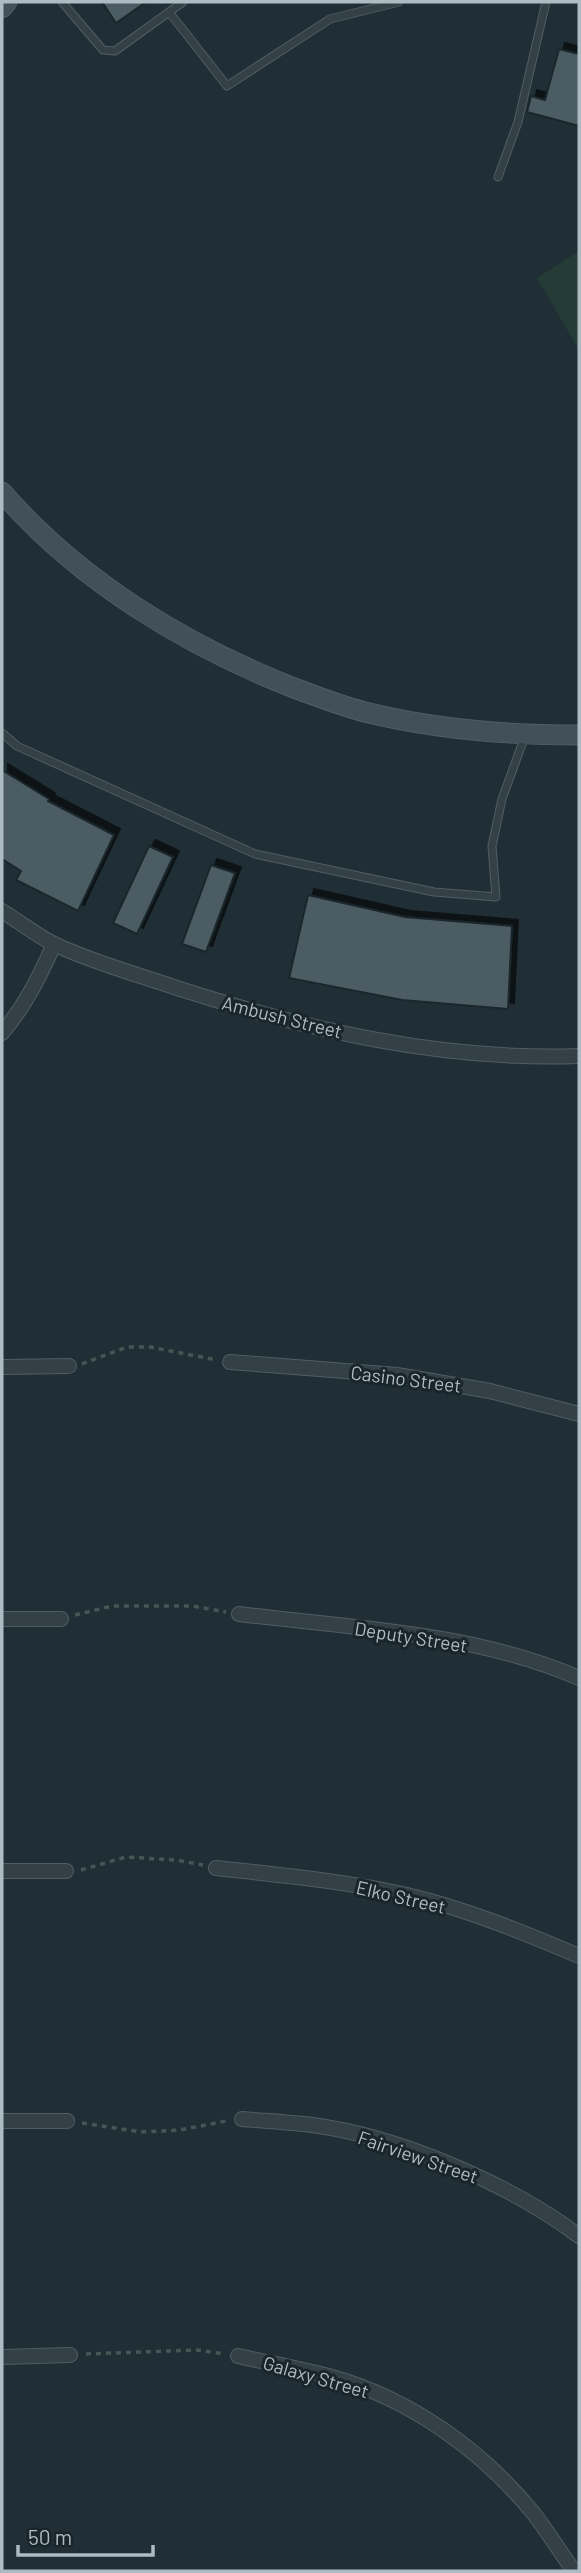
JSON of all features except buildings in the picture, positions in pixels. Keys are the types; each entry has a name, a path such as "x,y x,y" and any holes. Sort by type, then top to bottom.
{"main road":[{"path":"2,8 7,2"},
{"path":"2,492 57,548 115,593 176,631 258,674 331,702 369,713 451,729 525,735 579,735"}],"street":[{"name":"Ambush Street","path":"2,911 54,944 96,961 310,1026 409,1046 537,1058 579,1056"},
{"path":"2,1033 18,1015 54,944"},
{"name":"Casino Street","path":"230,1362 397,1375 490,1391 579,1414"},
{"path":"2,1367 69,1366"},
{"name":"Deputy Street","path":"239,1614 402,1633 493,1650 579,1678"},
{"path":"2,1619 61,1619"},
{"name":"Elko Street","path":"216,1868 330,1882 406,1895 519,1930 579,1956"},
{"path":"2,1871 66,1871"},
{"name":"Fairview Street","path":"242,2119 314,2125 366,2136 444,2162 500,2187 579,2236"},
{"path":"2,2121 67,2121"},
{"path":"2,2357 70,2355"},
{"name":"Galaxy Street","path":"238,2356 334,2378 391,2400 441,2428 498,2474 535,2515 574,2571"}],"lane":[{"path":"62,2 103,50 115,51 183,2"},
{"path":"169,12 227,86 330,19 398,2"},
{"path":"499,177 518,122 546,2"},
{"path":"2,733 17,746 255,854 434,892 496,897 492,846 502,799 525,735"}],"path":[{"path":"69,1366 80,1365 127,1347 150,1347 230,1362"},
{"path":"61,1619 112,1606 192,1606 239,1614"},
{"path":"66,1871 126,1857 176,1860 216,1868"},
{"path":"67,2121 141,2132 180,2130 242,2119"},
{"path":"70,2355 197,2350 238,2356"}],"green space":[{"path":"579,251 579,350 537,278"}]}
